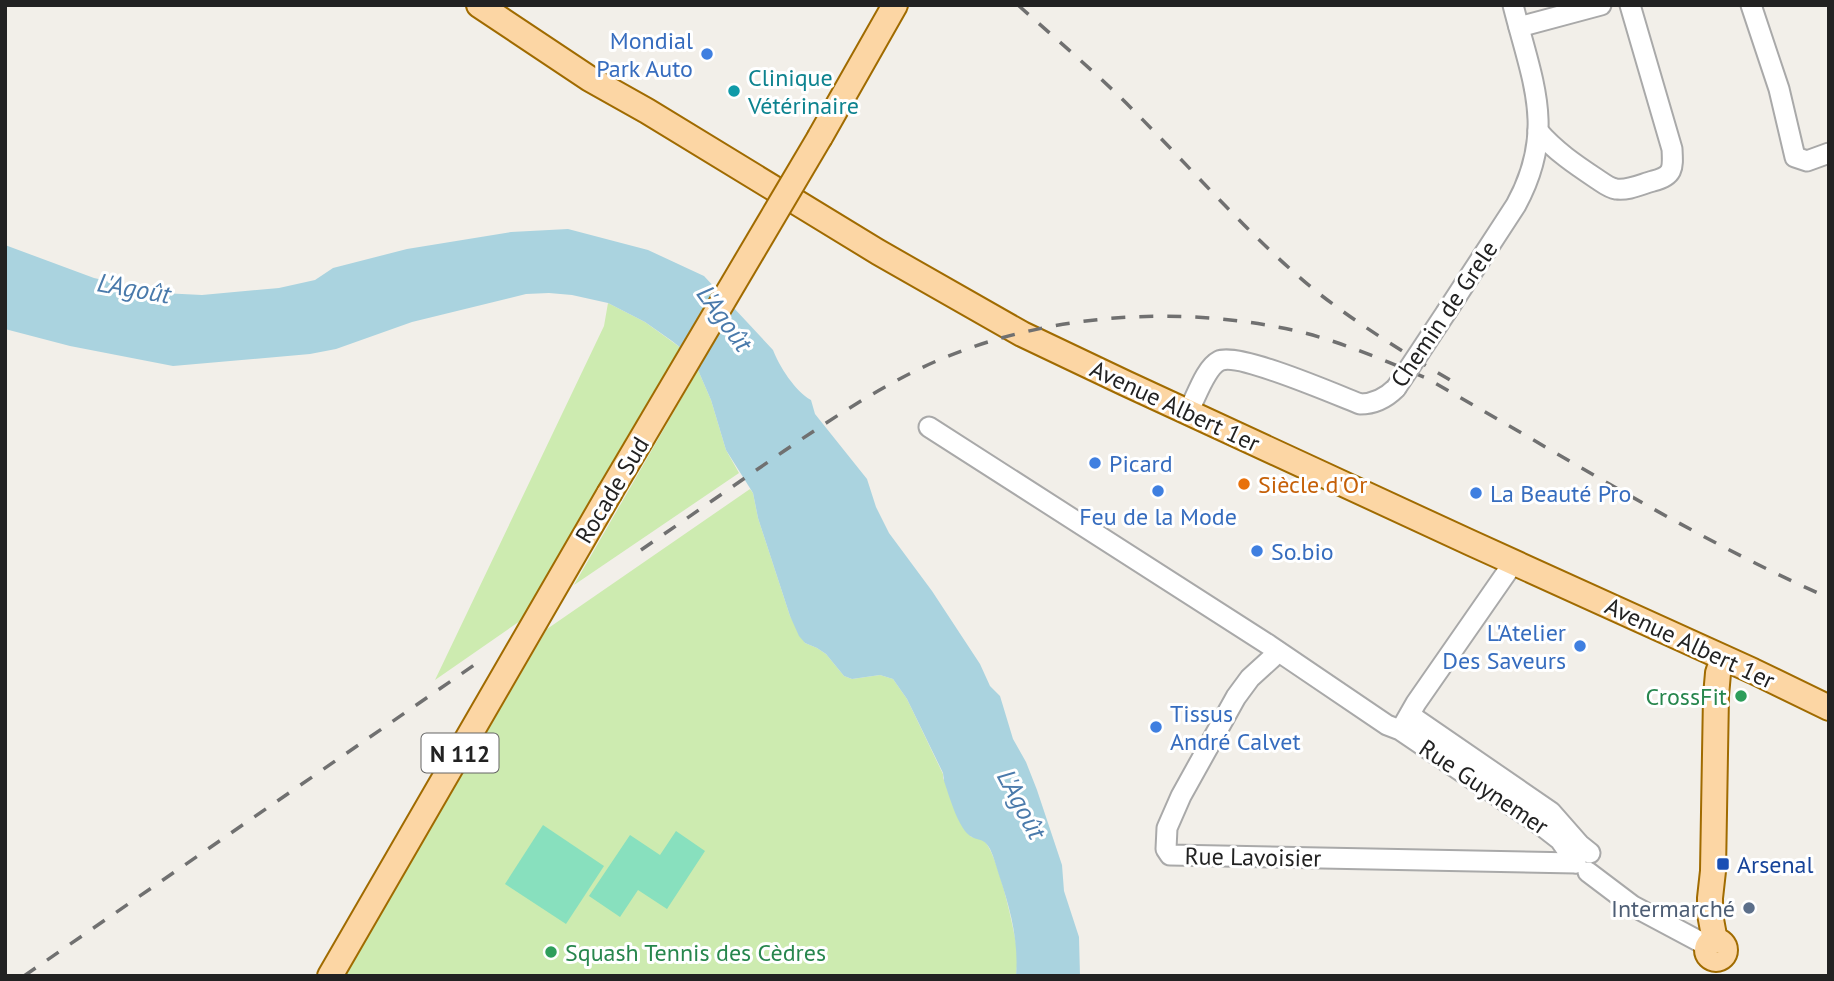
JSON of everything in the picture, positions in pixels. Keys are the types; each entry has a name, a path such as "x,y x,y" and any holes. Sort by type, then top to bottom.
{"main road":[{"path":"479,5 590,79 647,111"},
{"path":"509,5 533,26 596,69 647,111"},
{"name":"Rocade Sud","path":"330,976 895,5"},
{"name":"Avenue Albert 1er","path":"647,111 878,252 1022,334 1829,708"},
{"path":"1712,955 1710,898 1713,871 1716,695 1717,673 1723,657"}],"street":[{"name":"Chemin de Grele","path":"1188,412 1206,375 1220,360 1249,363 1360,404 1379,401 1396,388 1494,241 1525,188 1537,152 1537,96 1513,5"},
{"path":"1519,27 1601,5"},
{"path":"1538,131 1553,147 1612,189 1624,189 1669,175 1673,166 1672,149 1630,5"},
{"path":"1751,5 1779,89 1795,157 1807,161 1829,153"},
{"path":"929,427 1387,725 1405,723"},
{"name":"Rue Guynemer","path":"1511,562 1507,572 1405,723 1542,826 1585,863"},
{"name":"Rue Lavoisier","path":"1277,651 1250,678 1236,697 1181,796 1167,828 1166,849 1170,855 1585,863"},
{"path":"1585,863 1633,906 1680,930 1712,955"},
{"path":"1680,930 1696,925 1710,914"}],"green space":[{"path":"608,303 645,322 681,348 520,621 435,680 604,326"},
{"path":"698,370 711,400 726,450 739,473 574,585"},
{"path":"750,489 790,616 805,643 826,654 844,676 852,679 880,675 893,679 907,699 971,837 982,839 988,845 999,872 1012,924 1017,951 1016,976 345,976 547,629"},
{"path":"543,825 604,866 566,924 505,884"},
{"path":"676,831 705,851 667,909 638,890 620,917 589,896 630,835 660,855"}],"water":[{"name":"L'Agoût","path":"568,229 648,250 704,276 773,350 788,378 811,400 815,414 867,479 876,507 889,533 932,591 980,664 990,686 1000,696 1013,739 1037,790 1062,865 1064,891 1079,937 1080,976 1016,976 1013,925 993,855 985,842 969,835 961,824 951,802 943,773 907,699 893,679 880,675 852,679 844,676 826,654 805,643 799,636 758,518 753,493 726,450 711,400 698,370 681,348 645,322 608,303 572,295 526,294 412,322 336,349 310,354 173,366 70,346 5,329 5,245 94,278 162,293 202,295 279,288 315,280 333,268 407,249 511,232"}],"railway":[{"path":"1018,5 1122,99 1247,227 1317,292 1349,316 1450,380"},
{"path":"641,550 848,409 915,371 959,352 1054,326 1103,319 1201,317 1250,322 1314,335 1426,378 1675,521 1829,598"},
{"path":"24,976 480,661"}],"place":[{"name":"Mondial Park Auto","path":"707,54"},
{"name":"Clinique Vétérinaire","path":"734,91"},
{"name":"Picard","path":"1095,463"},
{"name":"Siècle d'Or","path":"1244,484"},
{"name":"Feu de la Mode","path":"1158,491"},
{"name":"La Beauté Pro","path":"1476,493"},
{"name":"So.bio","path":"1257,551"},
{"name":"L'Atelier Des Saveurs","path":"1580,646"},
{"name":"CrossFit","path":"1741,696"},
{"name":"Tissus André Calvet","path":"1156,727"},
{"name":"Arsenal","path":"1723,864"},
{"name":"Intermarché","path":"1749,908"},
{"name":"Squash Tennis des Cèdres","path":"551,952"}]}
